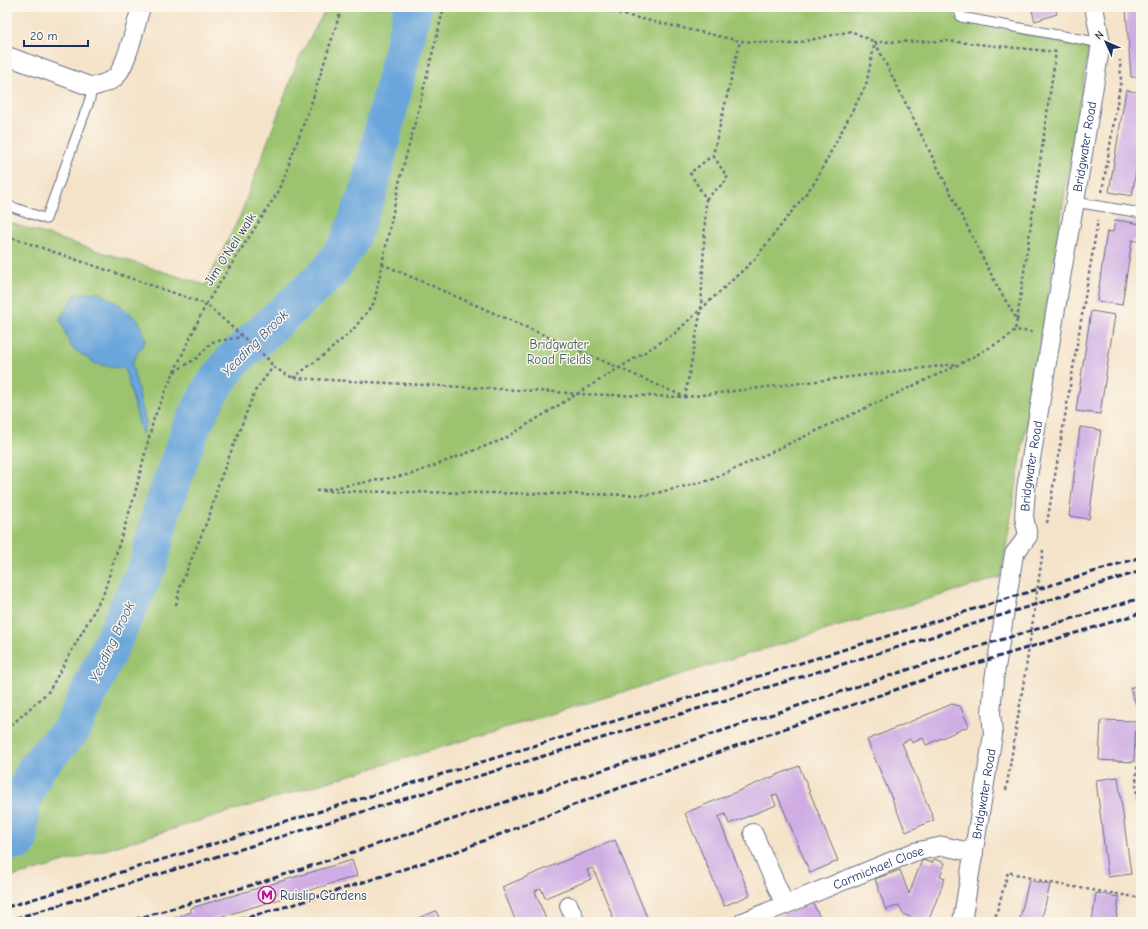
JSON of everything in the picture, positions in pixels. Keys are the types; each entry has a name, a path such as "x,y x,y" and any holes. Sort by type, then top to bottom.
{"street":[{"path":"7,56 92,87 113,79 123,66 141,7"},
{"name":"Bridgwater Road","path":"962,922 993,735 991,712 994,680 1014,554 1028,536 1024,518 1026,489 1063,268 1076,202 1101,43 1094,7"},
{"path":"753,834 785,905"},
{"name":"Carmichael Close","path":"743,922 914,852 943,846 974,853"},
{"path":"569,906 576,922"}],"lane":[{"path":"958,7 961,18 1101,43"},
{"path":"7,205 46,219 90,99 92,87"},
{"path":"1076,202 1141,213"}],"path":[{"name":"Jim O'Neil walk","path":"7,236 206,304 280,189 312,101 342,7"},
{"path":"293,378 324,355 352,331 374,303 400,179 444,7"},
{"path":"589,7 740,41 792,44 851,31 874,42 947,41 1062,53"},
{"path":"685,396 701,309 706,199 690,173 713,155 740,41"},
{"path":"874,42 866,85 815,182 754,260 674,334 504,439 412,474 316,491 648,496 711,480 960,364 1007,338 1015,330 1017,320 1056,52"},
{"path":"874,42 996,284 1017,320"},
{"path":"1046,530 1121,80 1120,59"},
{"path":"706,199 728,179 713,155"},
{"path":"382,264 685,396"},
{"path":"7,729 49,691 103,595 134,497 154,418 206,304 269,360 273,367 293,378 577,394 685,396 960,364"},
{"path":"1015,330 1035,332"},
{"path":"174,372 197,358 212,342 243,337"},
{"path":"176,605 180,587 210,514 219,482 255,391 273,367"},
{"path":"1005,796 1026,668 1043,545"},
{"path":"1141,720 1138,722 1139,742 1136,783 1141,847"},
{"path":"994,922 1008,872 1050,883 1141,898"}],"green space":[{"name":"Bridgwater Road Fields","path":"327,7 954,7 955,18 1089,48 1001,577 35,871 7,878 7,222 205,285 240,216 298,60"}],"water":[{"path":"98,292 121,306 139,321 146,340 135,357 132,365 146,423 142,434 125,369 96,364 71,347 60,319 75,295"}],"building":[{"path":"7,7 12,7 7,21"},
{"path":"1031,7 1055,7 1057,14 1035,21"},
{"path":"1141,8 1141,77 1131,77 1126,9"},
{"path":"1126,90 1141,93 1141,140 1132,196 1109,192"},
{"path":"1115,220 1141,224 1141,242 1132,240 1122,305 1097,301 1107,231 1113,232"},
{"path":"1091,311 1115,315 1100,414 1076,411"},
{"path":"1080,427 1101,430 1089,519 1069,516"},
{"path":"1141,684 1141,706 1137,707 1130,688"},
{"path":"952,704 960,706 969,726 926,745 923,738 912,743 910,739 902,743 934,820 906,832 867,740"},
{"path":"1101,720 1136,721 1134,762 1099,760"},
{"path":"799,766 838,861 810,873 777,794 772,796 776,805 729,824 725,814 718,817 750,895 724,906 685,813"},
{"path":"1118,777 1131,874 1108,877 1096,780"},
{"path":"615,840 649,922 615,922 593,868 587,870 591,879 545,898 541,888 535,891 547,922 516,922 502,887"},
{"path":"934,859 945,863 940,876 945,878 928,922 923,922 903,914 899,905 886,910 875,879 900,870 909,894 922,860 932,863"},
{"path":"352,860 357,876 203,922 171,922 171,919 191,912 191,908"},
{"path":"1029,880 1050,885 1041,922 1019,922"},
{"path":"1096,893 1119,897 1116,922 1092,922"},
{"path":"813,903 822,922 765,922"},
{"path":"436,911 441,922 408,922"}],"waterway":[{"name":"Yeading Brook","path":"19,841 20,805 36,768 72,729 149,563 162,509 191,428 212,388 232,361 328,273 348,244 369,190 413,7"},
{"name":"Yeading Brook","path":"7,796 29,785"}],"railway":[{"path":"7,907 560,738 1141,557"},
{"path":"7,921 1141,571"},
{"path":"126,922 262,882 980,646 1141,598"},
{"path":"231,922 302,902 450,854 584,801 929,678 1141,613"}],"place":[{"name":"Ruislip Gardens","path":"267,895"}]}
